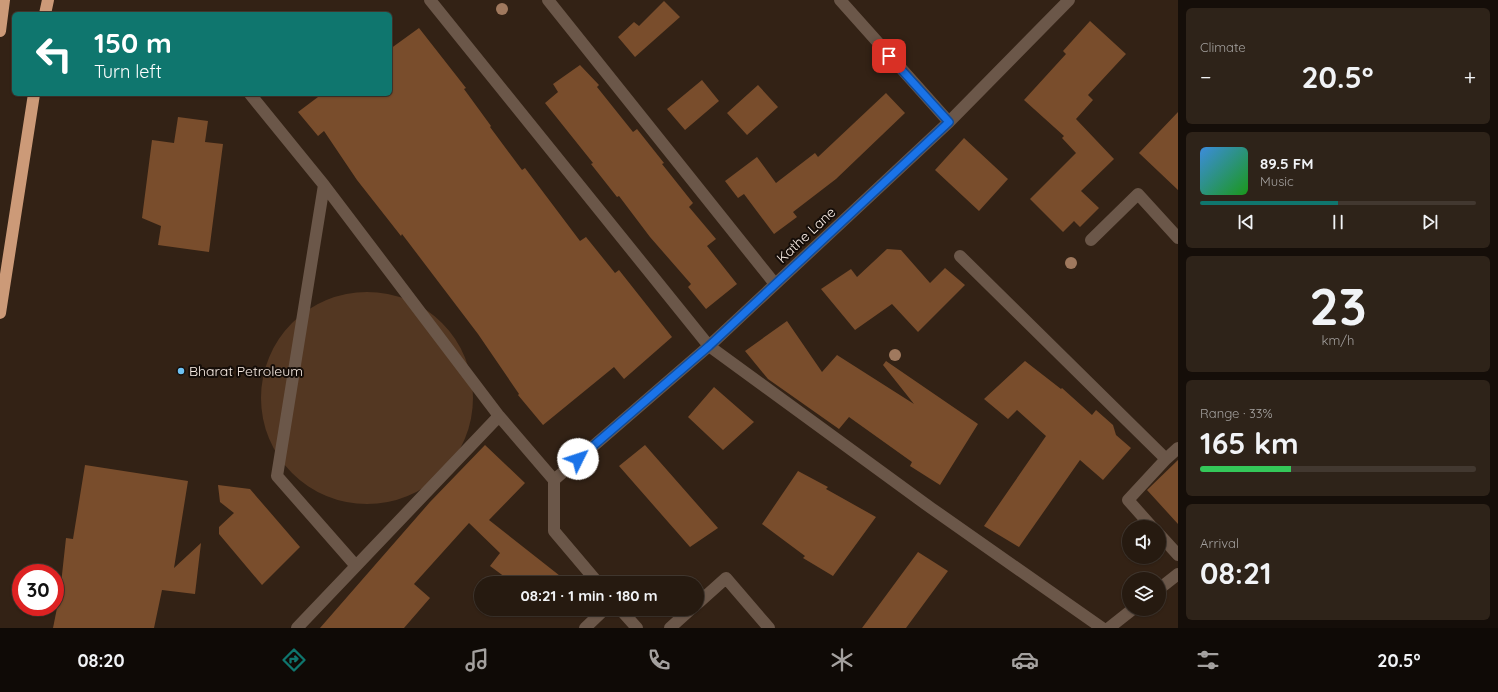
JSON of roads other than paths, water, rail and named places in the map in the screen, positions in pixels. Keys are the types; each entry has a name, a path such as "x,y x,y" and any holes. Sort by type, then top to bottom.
{"highway":[{"path":"0,32 4,0"},
{"path":"45,12 48,0"},
{"path":"0,313 34,96"}],"street":[{"path":"430,0 709,346 931,508 1102,628"},
{"path":"548,0 775,284"},
{"path":"840,0 949,122"},
{"name":"Kathe Lane","path":"554,480 709,346 949,122 1069,0"},
{"path":"252,96 324,185 499,416 554,480 554,531 592,576"},
{"path":"324,185 277,476 356,566"},
{"path":"1091,240 1138,194 1178,238"},
{"path":"960,256 1166,459"},
{"path":"297,628 499,416"},
{"path":"1146,520 1128,500 1178,448"},
{"path":"1166,542 1178,555"},
{"path":"1166,583 1178,574"},
{"path":"704,598 726,578 769,628"},
{"path":"585,628 598,616"},
{"path":"626,616 637,628"},
{"path":"670,628 683,616"},
{"path":"1109,628 1124,616"}],"place":[{"name":"Bharat Petroleum","path":"181,371"}]}
